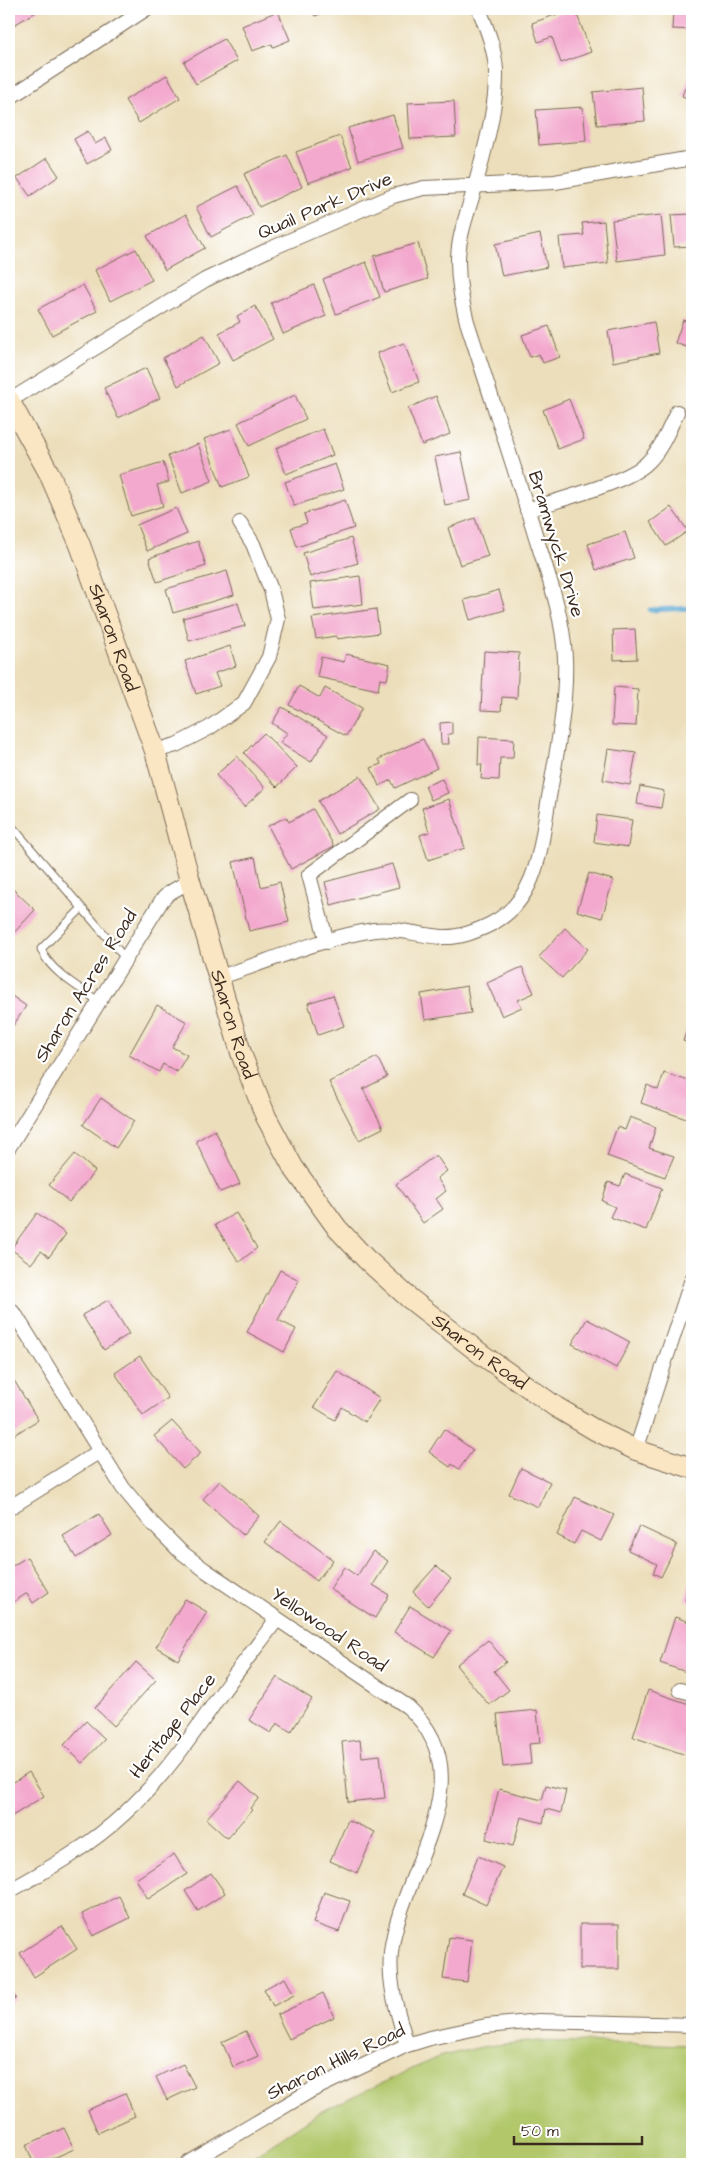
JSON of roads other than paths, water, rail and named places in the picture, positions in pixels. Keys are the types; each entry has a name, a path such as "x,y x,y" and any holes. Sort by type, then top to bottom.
{"main road":[{"name":"Sharon Road","path":"9,400 48,473 80,545 155,751 190,881 242,1056 266,1117 293,1167 337,1228 366,1259 409,1298 481,1354 556,1407 595,1430 636,1450 692,1468"}],"street":[{"path":"9,98 146,9"},
{"name":"Bramwyck Drive","path":"220,977 350,934 378,930 397,930 442,937 472,932 493,923 511,909 525,892 539,861 560,721 565,681 565,658 558,607 467,322 459,288 458,260 461,234 475,186 494,95 496,70 492,46 479,9"},
{"name":"Quail Park Drive","path":"9,400 205,280 270,249 409,191 424,188 555,182 692,158"},
{"path":"527,510 631,475 648,463 660,447 677,412"},
{"path":"155,751 176,745 209,728 244,703 269,657 278,619 271,590 253,544 240,523"},
{"path":"327,942 309,875 410,800"},
{"name":"Sharon Acres Road","path":"9,1148 162,900 169,893 190,881"},
{"path":"636,1450 692,1279"},
{"name":"Yellowood Road","path":"9,1308 16,1316 100,1451 152,1523 180,1551 205,1570 408,1707 427,1728 437,1748 441,1762 442,1784 439,1807 397,1920 392,1952 393,1995 407,2045"},
{"path":"9,1508 100,1451"},
{"name":"Heritage Place","path":"9,1891 51,1867 96,1837 146,1792 182,1751 277,1619"},
{"name":"Sharon Hills Road","path":"188,2164 310,2091 407,2045 486,2026 539,2021 692,2024"}],"lane":[{"path":"9,823 125,958"},
{"path":"82,908 41,949 45,958 59,972 98,1002"}],"waterway":[{"path":"650,610 692,608"}]}
